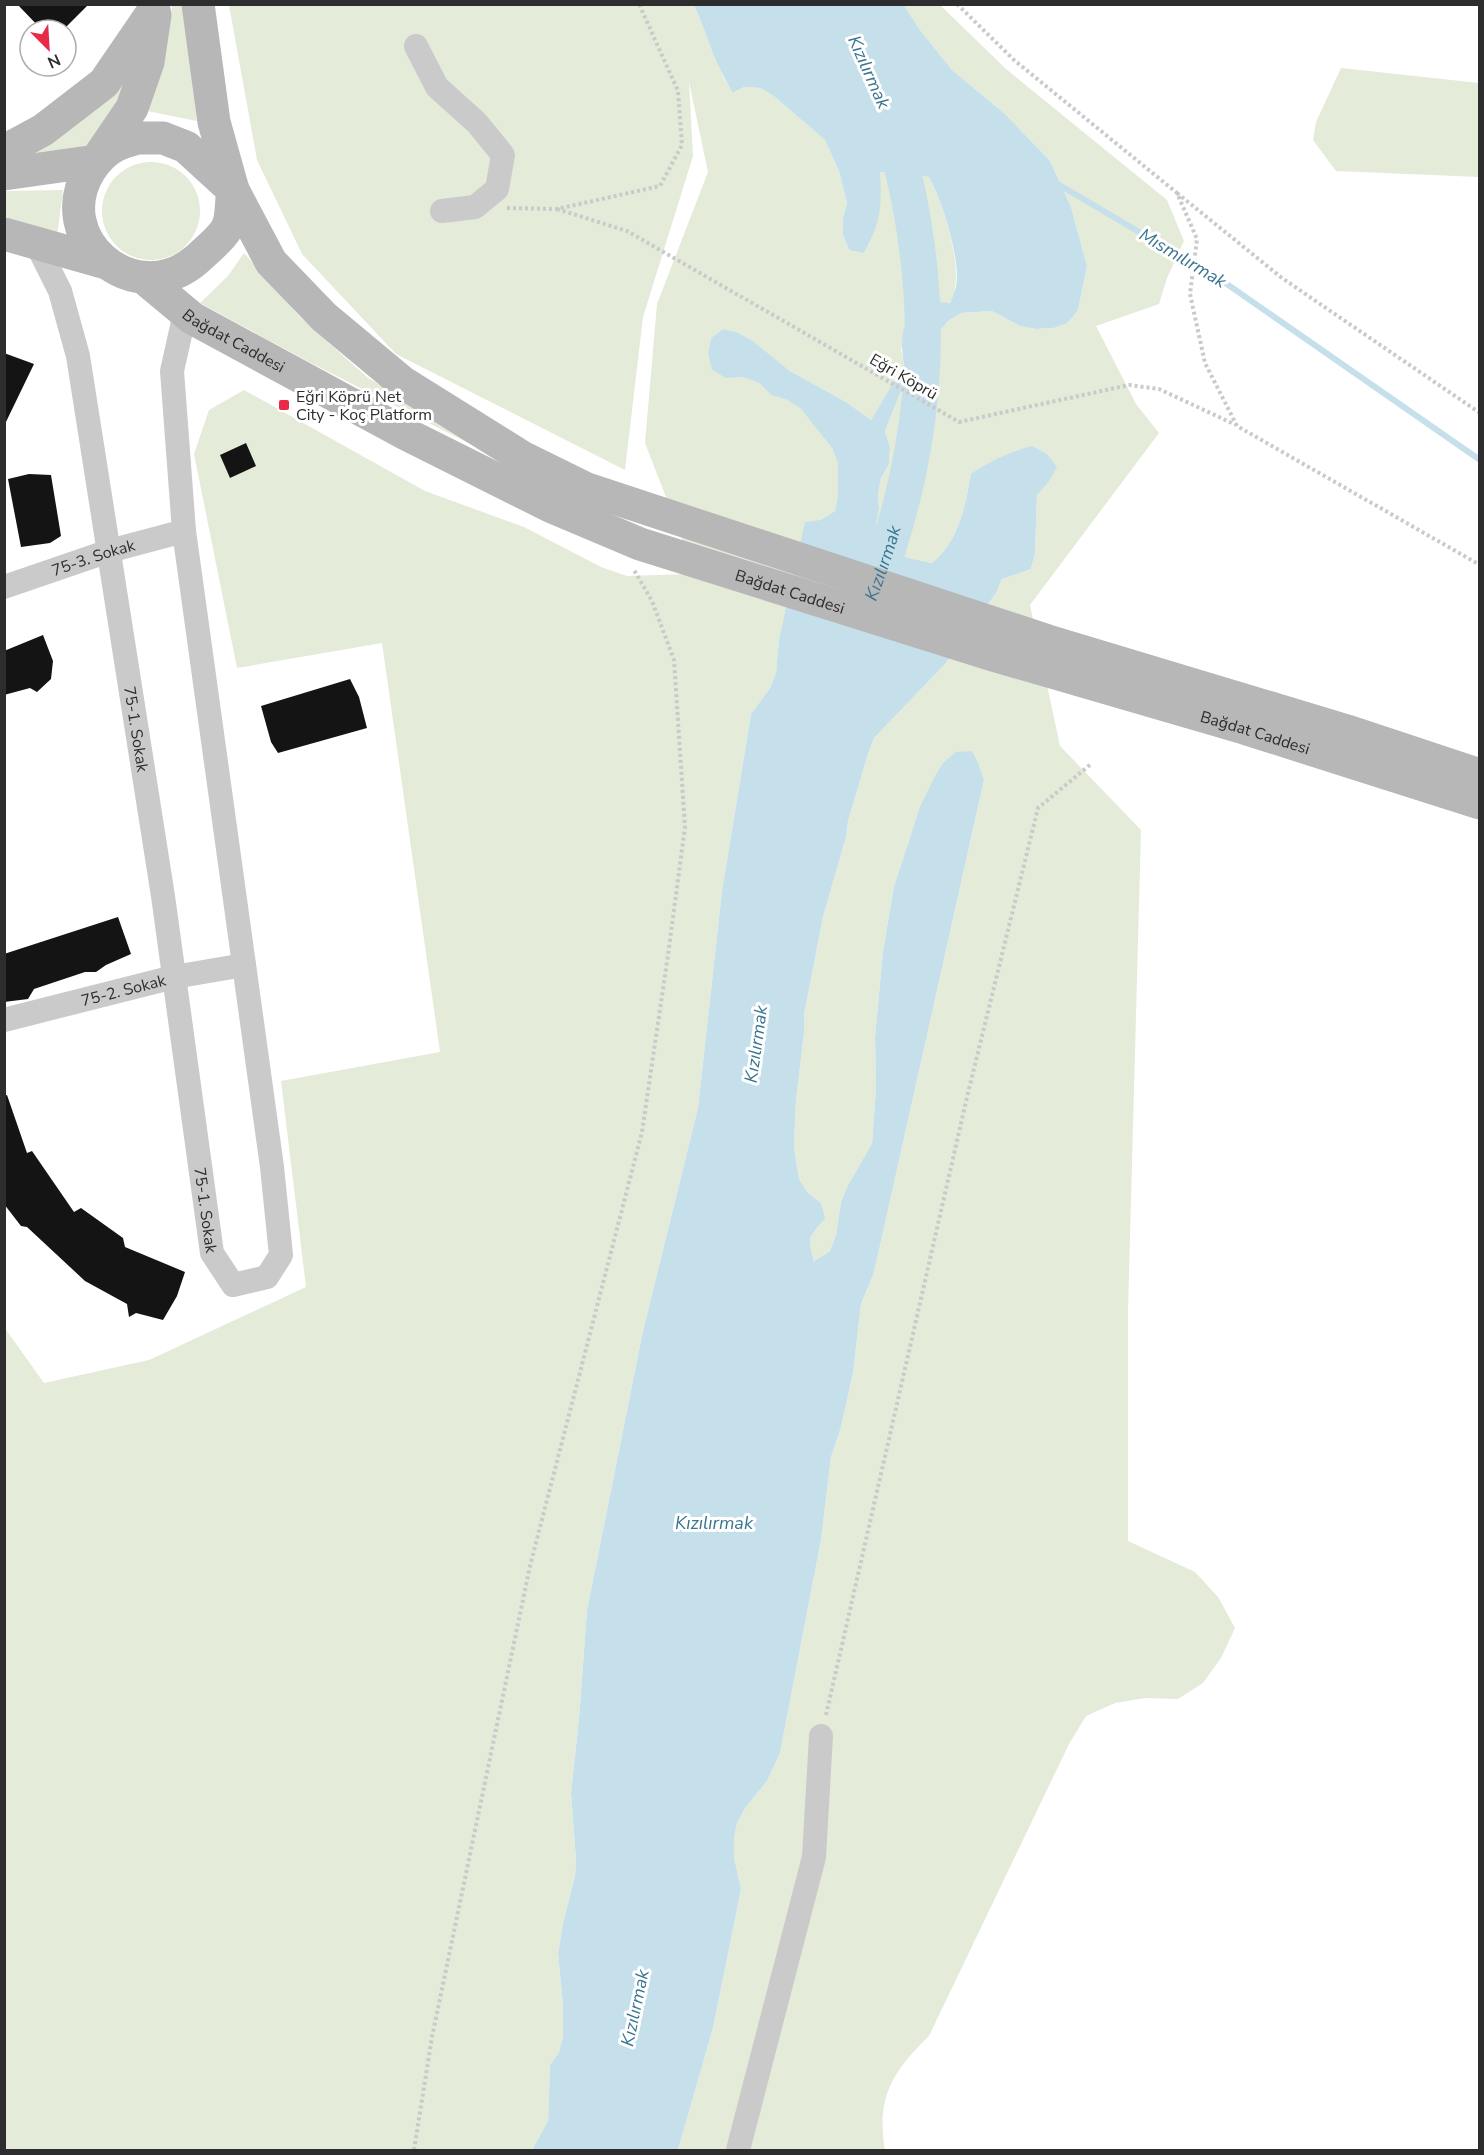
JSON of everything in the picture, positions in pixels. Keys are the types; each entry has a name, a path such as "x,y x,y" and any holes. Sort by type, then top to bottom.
{"main road":[{"path":"20,237 103,262 122,273 144,278 166,276 187,267 204,253 227,228 232,190 214,122 198,4"},
{"path":"4,151 44,130 105,83 154,7"},
{"path":"103,262 89,245 80,224 79,202 84,180 132,108 148,62 155,22 154,7"},
{"path":"4,174 96,161 115,146 138,138 163,138 186,147 232,190"},
{"name":"Bağdat Caddesi","path":"232,190 271,262 324,316 402,382 522,457 586,489 1048,641 1347,730 1479,775"},
{"name":"Bağdat Caddesi","path":"144,278 192,318 406,434 550,506 626,538 993,656 1244,728 1479,803"}],"street":[{"path":"416,46 436,87 477,123 503,155 497,189 475,207 442,211"},
{"name":"75-1. Sokak","path":"20,237 60,291 78,356 174,977 212,1253 233,1285 267,1277 281,1256 272,1167 184,531 172,371 185,313"},
{"name":"75-3. Sokak","path":"4,587 109,551 184,531"},
{"name":"75-2. Sokak","path":"4,1020 174,977 244,965"},
{"path":"738,2151 814,1857 821,1736"}],"path":[{"path":"475,207 557,209 660,186 682,145 678,91 639,4"},
{"path":"957,4 1014,60 1282,278 1479,413"},
{"path":"1177,193 1196,242 1190,294 1205,363 1237,426"},
{"name":"Eğri Köprü","path":"557,209 627,231 959,422 1129,385 1159,389 1237,426 1479,565"},
{"path":"414,2151 432,2037 530,1566 642,1132 685,827 674,660 626,538"},
{"path":"821,1736 967,1097 1038,808 1091,764"}],"green space":[{"path":"172,5 185,5 197,121 147,111 169,34"},
{"path":"229,5 694,5 724,79 734,93 744,87 761,88 775,97 825,140 839,171 847,203 843,218 843,235 849,250 864,253 874,232 879,205 880,172 929,177 947,222 955,260 954,293 948,305 901,349 904,364 871,420 846,402 790,371 753,341 723,329 711,338 708,353 726,377 743,377 759,383 771,395 787,400 801,409 812,422 832,448 838,462 838,495 835,511 821,521 784,623 779,640 776,673 770,688 751,714 722,891 698,1108 643,1331 587,1610 571,1793 575,1876 558,1954 563,2005 563,2037 559,2052 550,2065 548,2121 532,2150 5,2150 4,1327 44,1383 149,1360 306,1287 281,1081 440,1052 382,643 237,668 194,454 209,410 244,390 425,491 524,527 601,567 627,576 690,574 688,554 645,443 657,304 708,172 689,82 693,156 643,317 625,470 396,354 302,254 257,160"},
{"path":"904,5 940,5 1006,69 1167,200 1184,241 1167,278 1159,304 1096,326 1136,404 1159,433 1030,605 1060,746 1141,830 1128,1311 1128,1541 1195,1572 1218,1597 1235,1628 1221,1658 1203,1683 1178,1699 1145,1698 1115,1703 1086,1716 1069,1744 929,2036 896,2074 885,2101 883,2132 885,2150 678,2150 713,2028 741,1889 734,1857 737,1823 745,1808 767,1781 780,1753 821,1540 831,1457 841,1427 853,1373 861,1304 877,1259 984,780 979,765 915,823 910,837 894,886 883,951 875,1037 876,1089 872,1145 847,1187 841,1202 836,1235 830,1251 814,1261 809,1246 821,1203 808,1193 799,1179 794,1147 804,1015 823,917 846,837 848,821 874,738 945,664 996,593 1002,579 1031,569 1035,553 1037,495 1048,483 971,474 963,511 955,534 932,563 900,556 883,556 876,541 876,525 881,478 889,464 890,448 885,431 911,366 948,321 961,313 992,311 1020,326 1036,329 1053,328 1078,310 1087,266 1071,207 1050,161 1005,114 952,70 920,30"},
{"path":"1341,68 1479,83 1479,177 1336,171 1313,140 1316,122"},
{"path":"131,74 134,79 90,145 16,163"},
{"path":"151,162 170,166 185,177 196,192 200,211 196,230 185,245 170,256 151,260 132,256 117,245 106,230 102,211 106,192 117,177 132,166"},
{"path":"63,190 57,237 41,228 5,217 4,191"},
{"path":"244,253 300,317 368,378 586,503 311,363 200,303 228,276"}],"water":[{"name":"Kızılırmak","path":"694,5 904,5 920,30 952,70 1005,114 1050,161 1071,207 1087,266 1078,310 1067,323 1053,328 1036,329 1020,326 992,311 961,313 948,321 911,366 885,431 890,448 889,464 881,478 876,525 876,541 882,555 900,556 932,563 955,534 963,511 971,474 993,461 1032,446 1047,454 1057,467 1048,483 1037,495 1035,553 1031,569 1002,579 996,593 945,664 874,738 848,821 846,837 823,917 804,1015 794,1147 799,1179 808,1193 821,1203 825,1219 811,1238 814,1261 830,1251 836,1235 841,1202 872,1144 876,1089 875,1037 883,951 894,886 920,807 935,776 943,763 956,752 972,751 984,780 877,1259 861,1304 853,1373 841,1427 831,1457 821,1540 780,1753 767,1781 745,1808 737,1823 734,1857 741,1889 713,2028 678,2150 532,2150 548,2121 550,2065 559,2052 563,2037 563,2005 558,1954 575,1876 571,1793 587,1610 643,1331 698,1108 722,891 751,714 770,688 776,673 779,640 805,522 821,520 835,511 838,495 838,463 832,448 801,409 787,400 771,395 759,383 743,377 726,378 712,370 708,353 711,338 723,329 738,333 753,341 790,371 846,402 871,420 904,364 902,338 909,318 915,310 924,305 936,302 950,303 957,275 949,230 929,177 880,172 879,214 874,232 864,253 849,250 843,235 843,218 847,203 839,171 825,140 775,97 761,88 744,87 733,93 716,60"}],"building":[{"path":"17,4 89,4 75,18 30,18"},
{"path":"4,353 34,364 4,426"},
{"path":"246,443 256,466 230,478 220,455"},
{"path":"29,474 51,475 61,536 50,543 21,547 8,479"},
{"path":"43,635 53,661 51,679 37,692 30,688 4,695 4,651"},
{"path":"350,679 359,697 367,728 278,753 271,742 261,706"},
{"path":"118,917 131,954 96,972 85,972 34,989 28,999 4,1002 4,954"},
{"path":"7,1095 27,1153 32,1151 74,1212 81,1208 123,1238 125,1247 185,1272 177,1296 163,1320 136,1313 129,1317 127,1304 85,1281 27,1227 21,1226 4,1204 4,1096"}],"waterway":[{"name":"Kızılırmak","path":"870,600 891,540 906,482 917,423 922,365 922,306 917,247 907,187 891,126"},
{"name":"Mısmılırmak","path":"1056,183 1224,282 1480,460"}],"place":[{"name":"Eğri Köprü Net City - Koç Platform","path":"284,405"}]}
